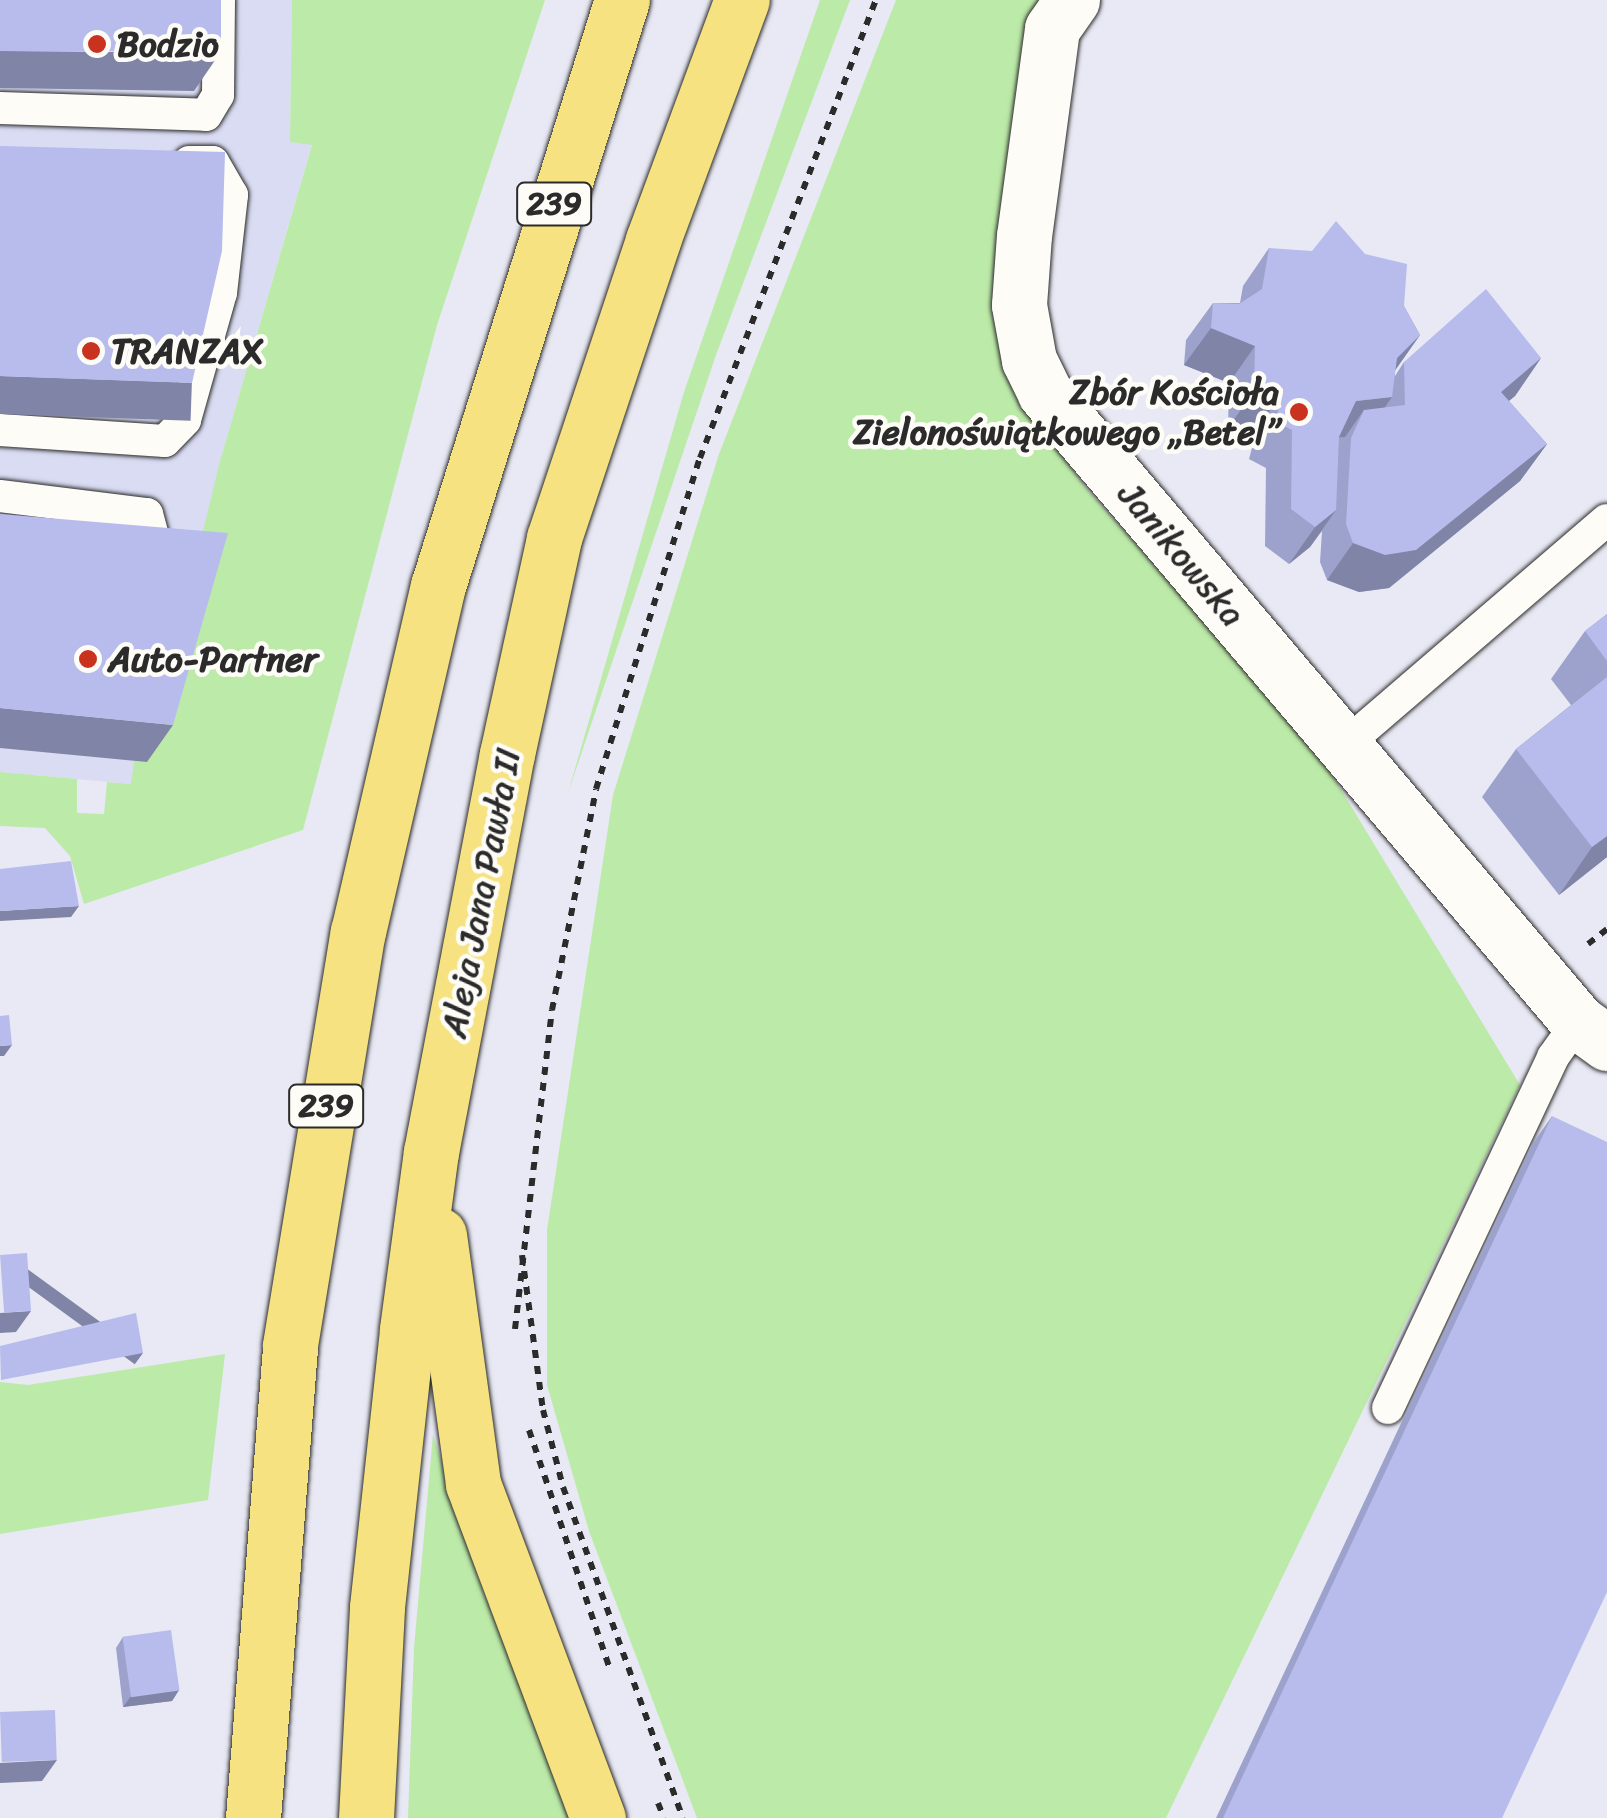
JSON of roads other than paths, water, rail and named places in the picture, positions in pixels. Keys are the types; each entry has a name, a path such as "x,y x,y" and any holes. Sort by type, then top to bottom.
{"main road":[{"name":"239","path":"252,1818 290,1346 358,932 448,550 622,0"},
{"name":"Aleja Jana Pawła II","path":"366,1818 385,1517 430,1152 554,538 653,240 742,0"},
{"path":"430,1152 473,1484 598,1818"}],"street":[{"name":"Janikowska","path":"1072,0 1052,29 1024,235 1019,305 1029,360 1045,393 1542,978 1593,1032"}],"lane":[{"path":"0,108 206,115 218,95 219,0"},
{"path":"0,430 165,441 185,420 221,293 232,195 213,162 155,162"},
{"path":"0,496 147,514 155,543"},
{"path":"1344,746 1607,520"},
{"path":"1388,1408 1553,1057 1593,1032"}],"place":[{"name":"Bodzio","path":"97,44"},
{"name":"TRANZAX","path":"91,351"},
{"name":"Zbór Kościoła Zielonoświątkowego „Betel”","path":"1299,412"},
{"name":"Auto-Partner","path":"88,659"}]}
